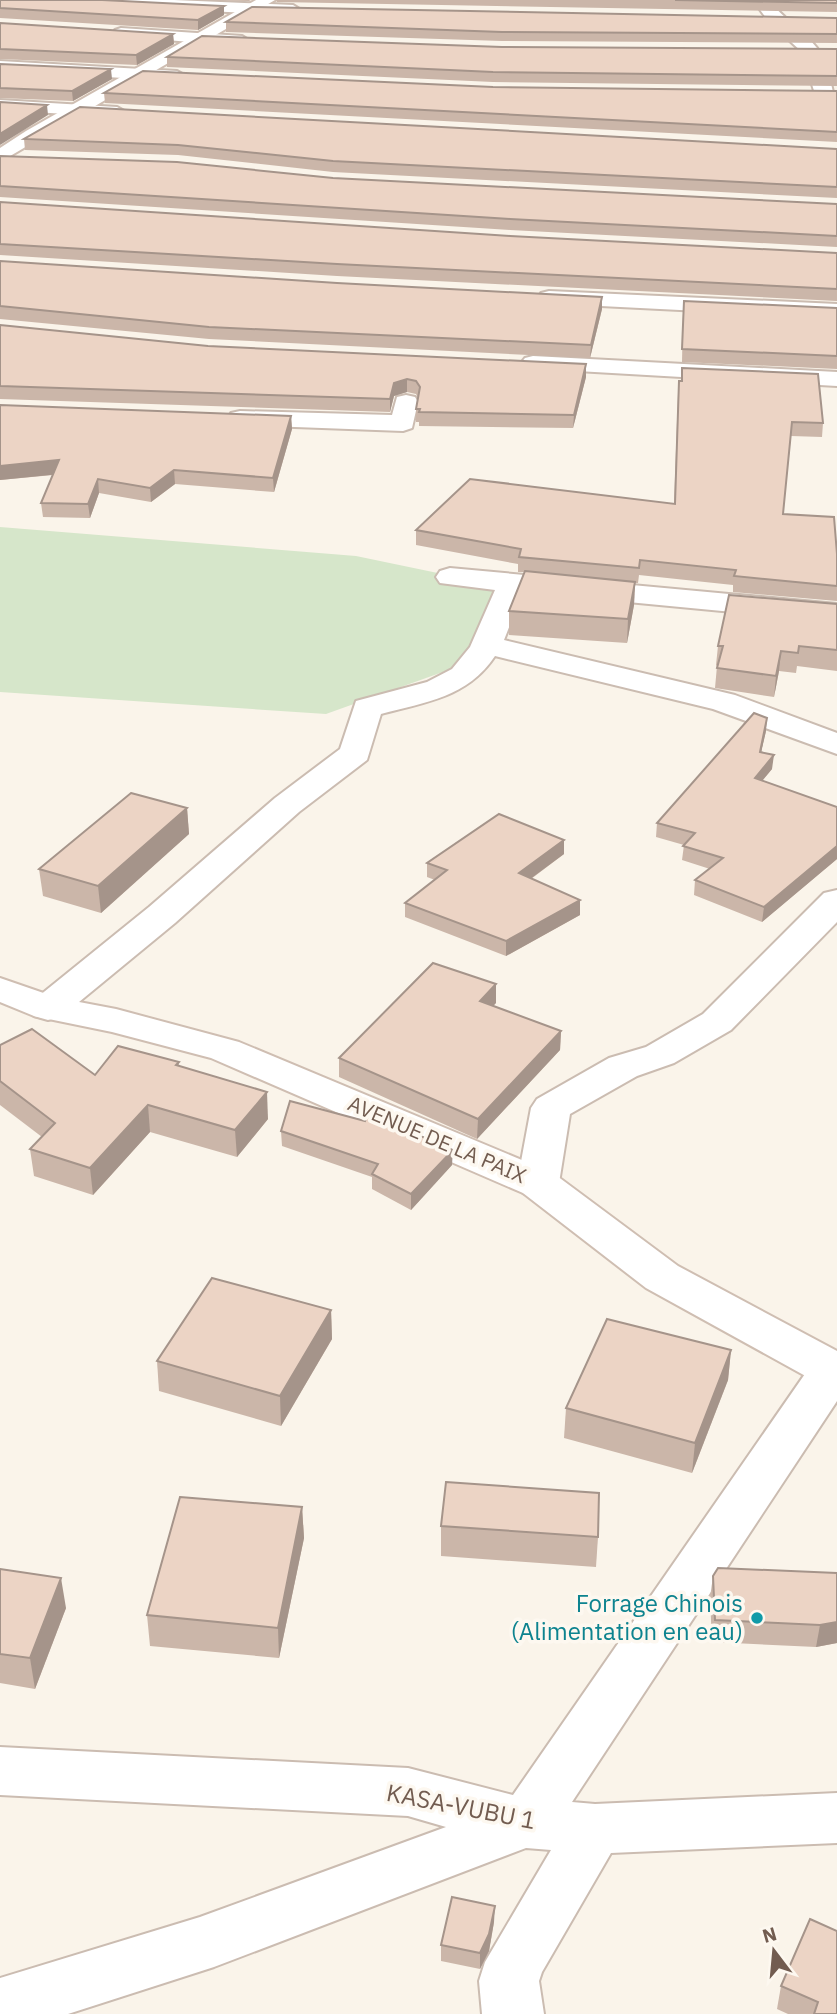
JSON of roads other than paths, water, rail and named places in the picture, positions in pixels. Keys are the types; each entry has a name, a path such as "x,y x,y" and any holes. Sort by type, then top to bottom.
{"street":[{"path":"71,0 259,4 306,10"},
{"path":"761,0 775,19 817,51 824,94 837,117"},
{"path":"0,157 69,110 204,39 259,4"},
{"path":"748,19 800,20"},
{"path":"109,32 255,42"},
{"path":"782,50 817,51"},
{"path":"0,66 199,77"},
{"path":"0,106 139,114"},
{"path":"0,157 27,159"},
{"path":"530,297 837,312"},
{"path":"516,362 837,379"},
{"path":"212,418 403,423 406,402"},
{"path":"450,577 837,613"},
{"path":"48,1008 162,915 287,806 355,753 368,708 442,686 472,667 486,645 513,582"},
{"path":"486,645 724,702 837,744"},
{"path":"538,1183 551,1108 623,1067 660,1055 717,1022 837,901"},
{"name":"AVENUE DE LA PAIX","path":"0,989 48,1008 116,1021 225,1050 538,1183 662,1277 835,1371"},
{"path":"0,2007 214,1940 231,1931 526,1823 835,1371"},
{"name":"KASA-VUBU 1","path":"0,1771 408,1792 526,1823 596,1829 837,1818"},
{"path":"513,2014 509,1981 515,1962 596,1829"}],"place":[{"name":"Forrage Chinois (Alimentation en eau)","path":"757,1618"}]}
